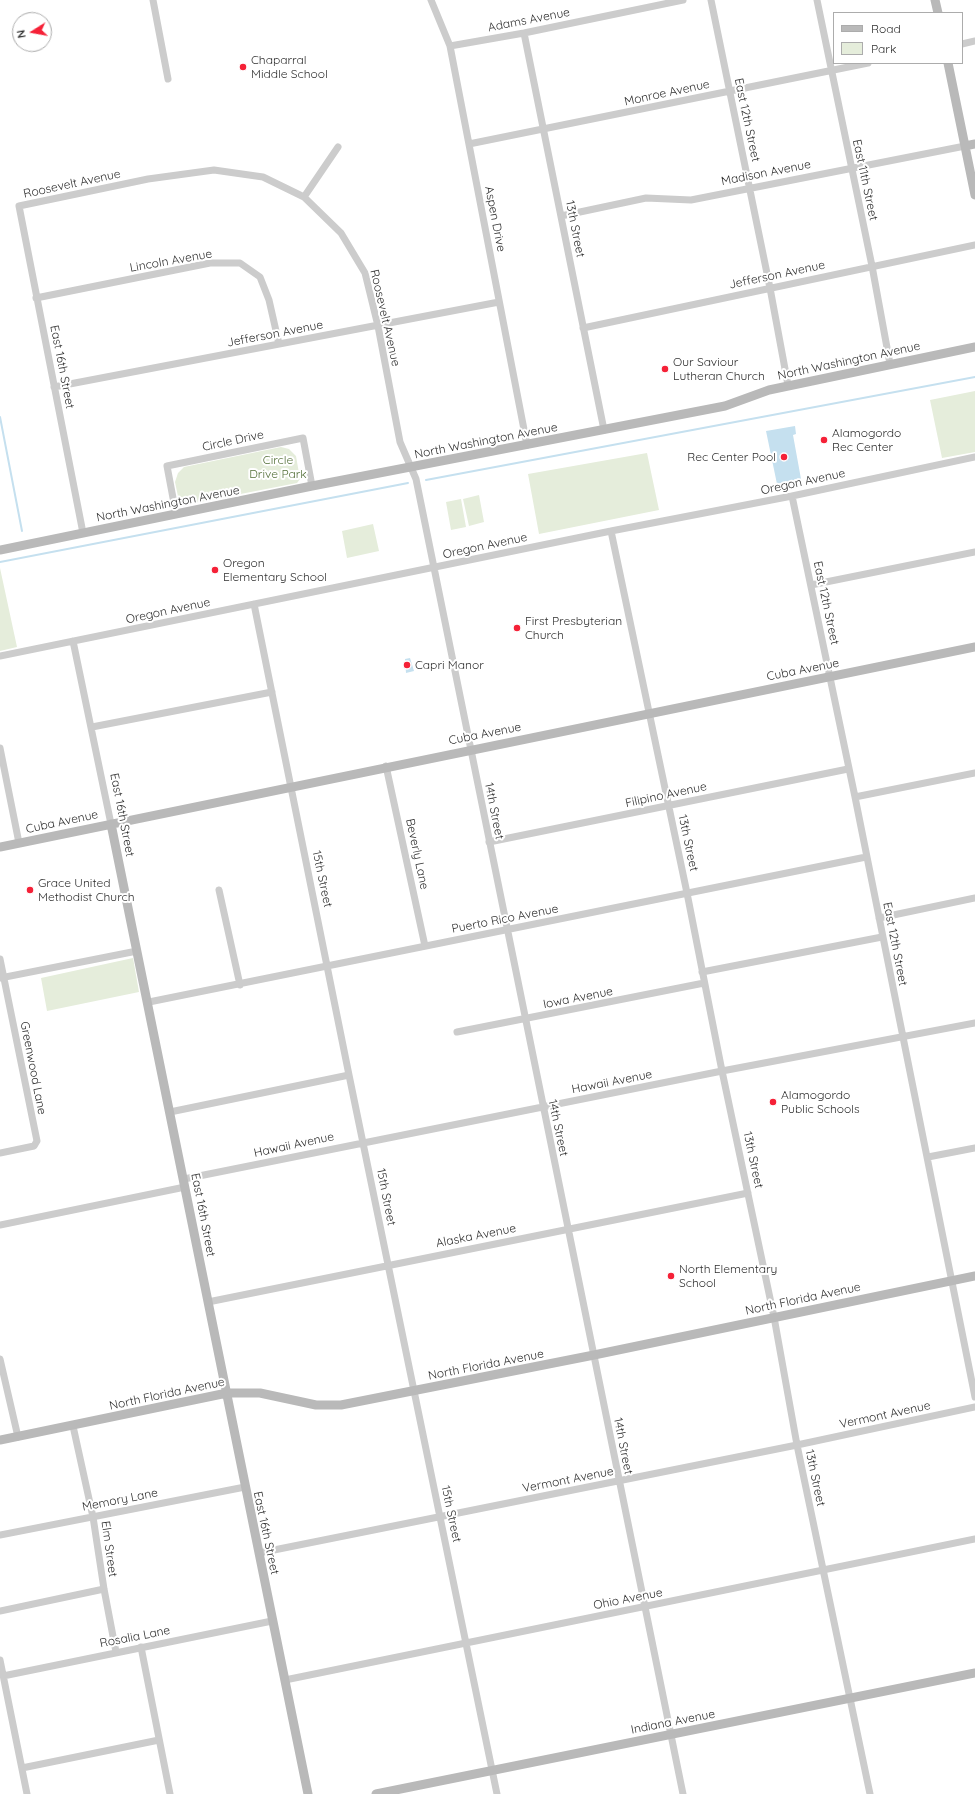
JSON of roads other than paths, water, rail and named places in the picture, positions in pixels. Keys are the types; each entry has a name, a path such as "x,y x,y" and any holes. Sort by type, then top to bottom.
{"street":[{"path":"153,0 168,79"},
{"name":"Aspen Drive","path":"431,0 450,46 527,445"},
{"name":"Adams Avenue","path":"450,46 524,33 683,0"},
{"name":"East 12th Street","path":"711,0 770,288 788,386"},
{"name":"East 11th Street","path":"817,0 872,266 890,364"},
{"path":"935,0 938,12"},
{"name":"13th Street","path":"524,33 604,430"},
{"path":"963,44 975,41"},
{"name":"Monroe Avenue","path":"469,144 863,64"},
{"path":"948,64 975,195"},
{"name":"Madison Avenue","path":"561,216 646,198 691,200 975,144"},
{"path":"304,197 338,147"},
{"name":"Roosevelt Avenue","path":"19,206 148,179 214,170 263,177 304,197 341,233 365,273 378,326 400,442 411,467"},
{"name":"East 16th Street","path":"19,206 83,533"},
{"name":"Jefferson Avenue","path":"583,328 975,245"},
{"name":"Lincoln Avenue","path":"36,298 210,263 240,263 260,277 269,300 279,344"},
{"name":"Jefferson Avenue","path":"54,387 499,302"},
{"name":"North Washington Avenue","path":"0,550 312,486 725,406 769,390 975,347"},
{"name":"Circle Drive","path":"176,514 167,466 189,461 303,438 312,486"},
{"name":"Oregon Avenue","path":"0,656 611,531 792,496 975,457"},
{"name":"14th Street","path":"411,467 416,479 683,1794"},
{"name":"East 12th Street","path":"792,496 855,797 975,1398"},
{"name":"13th Street","path":"611,531 650,713 722,1071 774,1317 797,1445 870,1794"},
{"path":"811,585 975,552"},
{"name":"15th Street","path":"254,604 497,1794"},
{"name":"East 16th Street","path":"73,641 92,727 137,951 149,1002 245,1487 308,1794"},
{"name":"Cuba Avenue","path":"0,847 386,766 830,677 975,646"},
{"path":"92,727 272,692"},
{"path":"0,748 19,843"},
{"name":"Beverly Lane","path":"386,766 425,946"},
{"name":"Filipino Avenue","path":"490,842 848,769"},
{"path":"855,797 975,773"},
{"name":"Puerto Rico Avenue","path":"149,1002 240,985 866,857"},
{"path":"219,890 240,985"},
{"path":"879,918 975,898"},
{"path":"702,972 882,936"},
{"path":"2,978 137,951"},
{"name":"Greenwood Lane","path":"0,959 2,978 37,1141 34,1146 0,1153"},
{"name":"Iowa Avenue","path":"456,1032 525,1020 704,983"},
{"name":"Hawaii Avenue","path":"0,1225 364,1142 722,1071 903,1038 975,1023"},
{"path":"170,1112 349,1075"},
{"path":"928,1157 975,1148"},
{"name":"Alaska Avenue","path":"208,1302 568,1228 748,1193"},
{"name":"North Florida Avenue","path":"0,1440 227,1393 260,1394 316,1405 341,1405 414,1392 975,1276"},
{"path":"0,1359 18,1437"},
{"name":"Vermont Avenue","path":"259,1553 797,1445 975,1407"},
{"name":"Elm Street","path":"73,1426 93,1517 104,1590 116,1652"},
{"name":"Memory Lane","path":"0,1536 245,1487"},
{"name":"Ohio Avenue","path":"284,1680 645,1608 975,1539"},
{"path":"0,1611 104,1590"},
{"name":"Rosalia Lane","path":"3,1676 272,1621"},
{"path":"141,1647 170,1794"},
{"path":"0,1664 27,1794"},
{"name":"Indiana Avenue","path":"376,1794 975,1672"},
{"path":"22,1768 159,1740"}],"water":[{"name":"Rec Center Pool","path":"795,426 796,434 793,435 801,479 777,484 766,431"},
{"path":"410,658 414,671 406,673 405,659"}],"waterway":[{"path":"426,480 975,377"},
{"path":"0,417 22,531"},
{"path":"0,562 408,483"}],"place":[{"name":"Chaparral Middle School","path":"243,67"},
{"name":"Our Saviour Lutheran Church","path":"665,369"},
{"name":"Alamogordo Rec Center","path":"824,440"},
{"name":"Rec Center Pool","path":"784,457"},
{"name":"Oregon Elementary School","path":"215,570"},
{"name":"First Presbyterian Church","path":"517,628"},
{"name":"Capri Manor","path":"407,665"},
{"name":"Grace United Methodist Church","path":"30,890"},
{"name":"Alamogordo Public Schools","path":"773,1102"},
{"name":"North Elementary School","path":"671,1276"}],"park label":[{"name":"Circle Drive Park","path":"278,467"}]}
